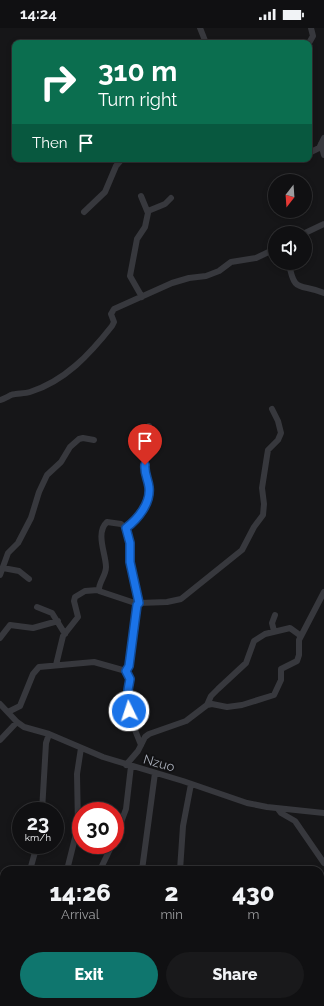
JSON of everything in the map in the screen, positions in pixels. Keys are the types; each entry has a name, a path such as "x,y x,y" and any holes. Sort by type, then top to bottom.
{"street":[{"path":"200,28 205,40"},
{"path":"310,40 312,36 311,28"},
{"path":"312,152 319,148 322,141"},
{"path":"322,141 324,155"},
{"path":"84,212 105,192 116,166 119,162"},
{"path":"141,196 148,211 145,227 136,240 130,276 142,297"},
{"path":"148,211 165,204 171,198"},
{"path":"312,230 324,224"},
{"path":"0,400 51,383 69,371 87,356 112,326 114,322 111,314 114,309 172,283 189,278 206,276 220,271 231,262 256,258 268,252"},
{"path":"291,270 294,282 298,286 324,292"},
{"path":"56,665 65,634 78,617 74,601 75,597 85,590 98,590 101,593 138,604 167,602 181,599 242,550 254,527 263,515 264,504 262,488 268,450 278,440 281,433 278,421 272,410"},
{"path":"126,528 137,519 148,498 149,488 145,468 149,426"},
{"path":"0,575 8,553 18,543 30,518 47,475 61,462 70,446 79,439 83,438 94,440"},
{"path":"98,590 106,570 105,554 102,543 103,526 108,521 121,524 126,528 130,543 130,562 138,604 129,666 126,671"},
{"path":"3,568 19,571 29,579"},
{"path":"124,814 126,809 129,765 149,734 186,721 212,704 227,707 242,705 274,695 281,680 281,669 294,663 298,659 300,652 298,642 324,592"},
{"path":"37,607 52,612 65,634"},
{"path":"274,631 272,623 275,615"},
{"path":"0,638 10,625 33,628 58,621"},
{"path":"207,706 211,696 218,688 246,663 254,640 274,631 290,628 301,636"},
{"path":"8,712 20,706 36,670 39,667 94,662 126,671 130,679 128,690 130,720 142,745"},
{"name":"Nzuo","path":"0,704 17,722 24,727 49,734 81,748 129,765 191,784 247,804 278,809 324,813"},
{"path":"0,740 3,735 17,722"},
{"path":"43,802 46,743 49,734"},
{"path":"68,866 78,826 77,774 81,748"},
{"path":"143,866 155,773"},
{"path":"180,866 183,826 191,784"},
{"path":"278,809 281,813 295,821 324,863"},
{"path":"31,866 34,854"},
{"path":"102,866 108,854"}],"route":[{"path":"129,711 128,690 130,679 126,671 129,666 137,605 139,603 130,562 130,543 126,528 137,519 148,498 149,488 145,473 145,465"}]}
